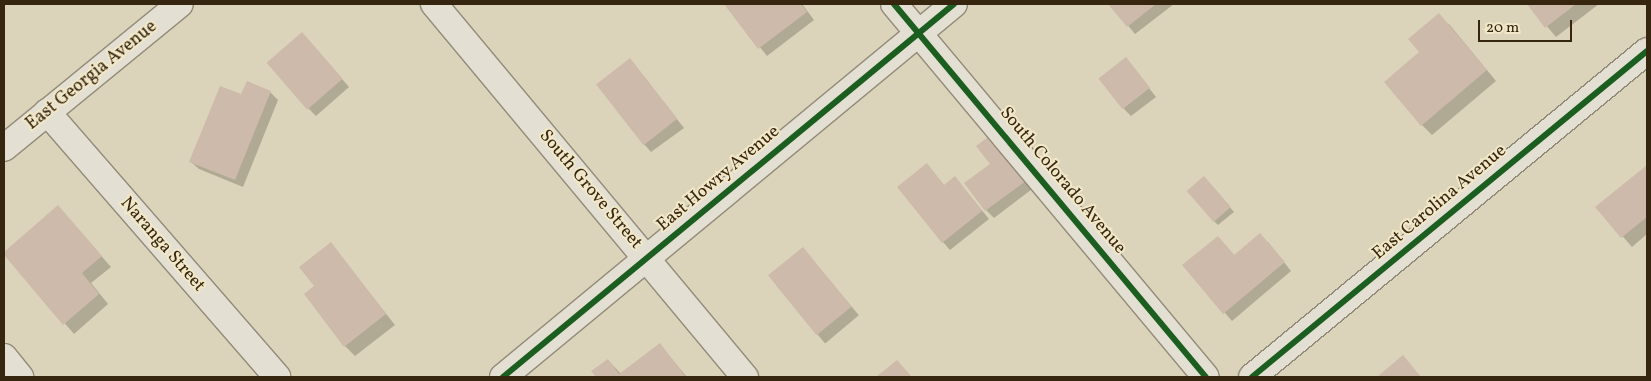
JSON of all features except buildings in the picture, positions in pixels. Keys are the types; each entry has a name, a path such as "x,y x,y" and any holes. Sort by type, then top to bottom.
{"street":[{"name":"East Georgia Avenue","path":"4,148 180,4"},
{"name":"South Grove Street","path":"434,4 745,377"},
{"name":"South Colorado Avenue","path":"894,4 1206,377"},
{"name":"East Howry Avenue","path":"504,377 954,4"},
{"name":"East Carolina Avenue","path":"1252,377 1647,52"},
{"name":"Naranga Street","path":"47,112 277,377"},
{"path":"4,357 20,377"}],"cycle path":[{"path":"894,4 1206,377"},
{"path":"503,377 954,4"},
{"path":"1252,377 1647,51"}]}
